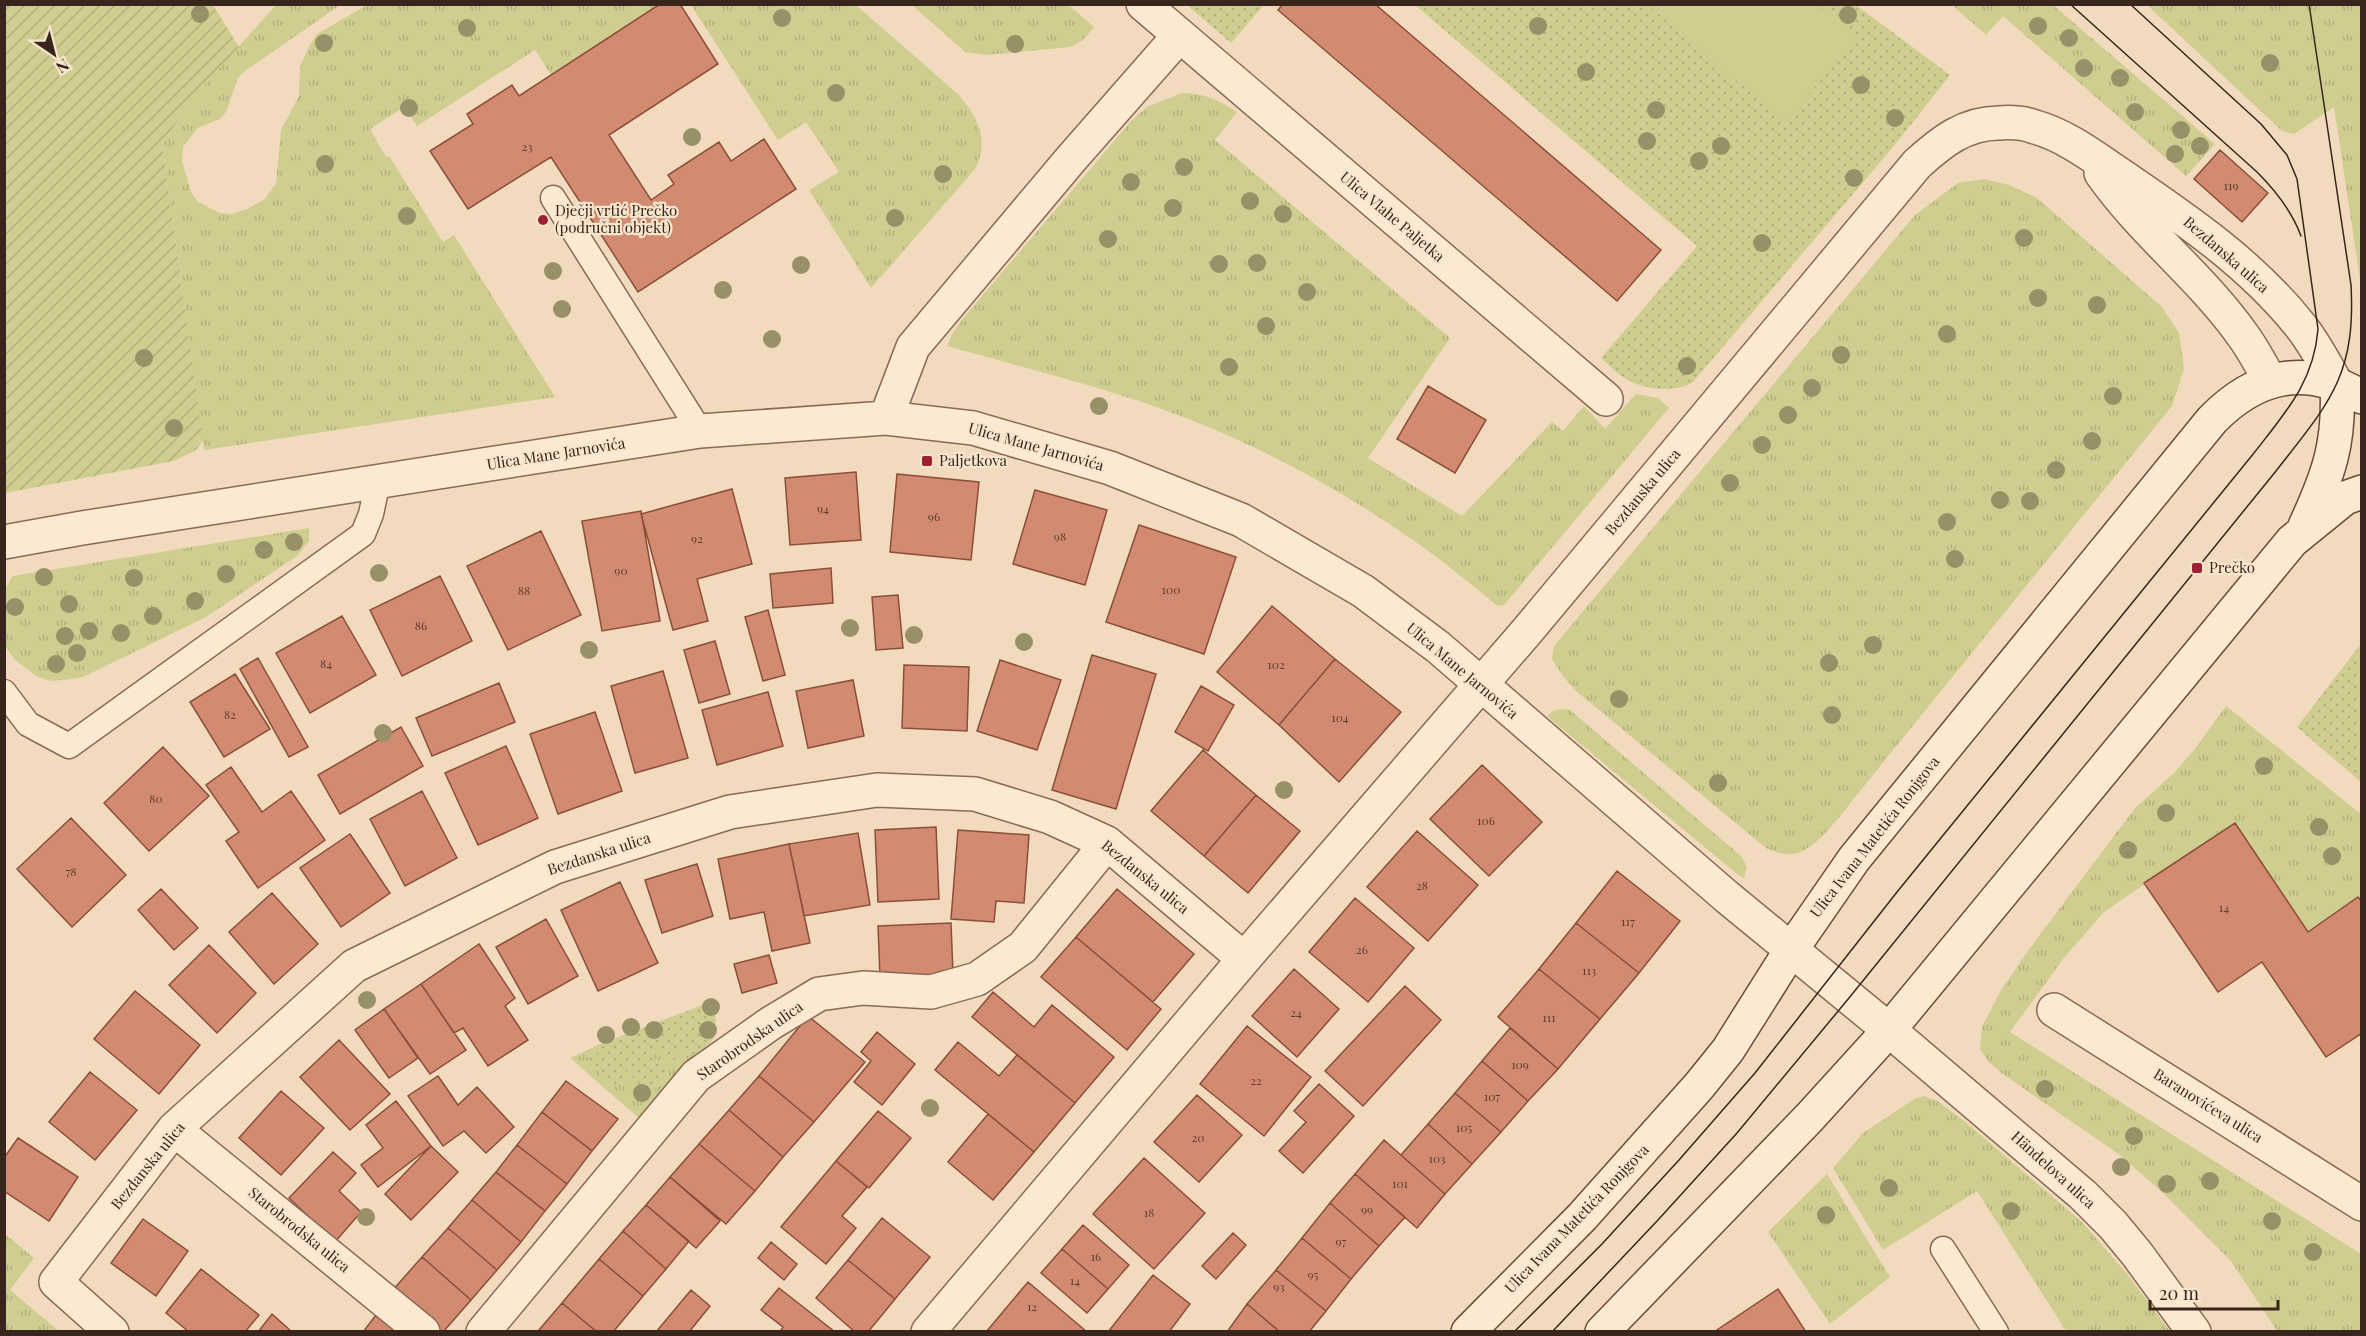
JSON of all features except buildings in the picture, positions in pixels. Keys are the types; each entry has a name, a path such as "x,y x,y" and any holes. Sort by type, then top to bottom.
{"street":[{"name":"Ulica Vlahe Paljetka","path":"1143,4 1606,399"},
{"path":"886,418 913,347 1071,159 1179,36"},
{"name":"Bezdanska ulica","path":"928,1332 1244,959 1528,630 1917,164 1952,135 1972,126 1997,122 2036,127 2086,152 2196,226 2236,261 2277,299 2299,324 2349,391"},
{"name":"Bezdanska ulica","path":"2086,152 2131,212 2244,336 2270,381"},
{"path":"2270,381 2307,378 2349,391 2329,471 2303,530"},
{"name":"Ulica Ivana Matetića Ronjgova","path":"1468,1332 1582,1217 1699,1086 1728,1050 1791,950 1872,836 2212,420 2228,404 2270,381"},
{"name":"Ulica Mane Jarnovića","path":"4,542 700,431 886,418 982,430 1110,468 1241,520 1363,591 1438,647 1709,882 1889,1030"},
{"path":"1602,1332 1809,1118 1889,1030 2274,562 2303,530 2345,498 2361,492"},
{"name":"Bezdanska ulica","path":"112,1332 56,1281 174,1129 354,966 555,867 730,812 878,790 975,794 1050,817 1107,843 1244,959"},
{"name":"Starobrodska ulica","path":"483,1332 696,1076 771,1023 819,994 863,987 931,992 977,979 1023,947 1107,843"},
{"name":"Baranovićeva ulica","path":"2054,1010 2361,1204"},
{"name":"Händelova ulica","path":"1889,1030 2083,1194 2137,1254 2194,1332"},
{"name":"Starobrodska ulica","path":"174,1129 423,1332"}],"lane":[{"path":"553,198 700,431"},
{"path":"4,692 28,724 69,746 363,534 371,514 378,481"},
{"path":"1943,1249 1996,1332"}],"green space":[{"path":"5,4 213,5 239,47 204,85 162,143 203,440 196,450 174,461 5,493"},
{"path":"276,5 340,5 245,71 238,78 226,112 220,119 198,128 183,147 182,161 191,192 198,202 220,213 232,214 265,199 276,183 281,130 299,96 300,66 310,45 317,34 367,5 660,5 551,75 535,50 417,126 404,107 370,129 443,242 454,235 555,397 204,450 162,143 204,85"},
{"path":"691,5 856,5 959,95 972,112 982,139 975,169 871,288 809,190 839,172 806,122 778,140"},
{"path":"912,5 1069,5 1094,27 1082,41 1071,47 986,55 965,52"},
{"path":"1187,5 1264,5 1231,43"},
{"path":"1415,5 1856,5 1950,75 1898,141 1693,382 1678,388 1652,388 1624,378 1601,358 1697,246"},
{"path":"1648,5 1817,5 1856,38 1785,122"},
{"path":"1952,5 2053,5 2215,144 2186,176 2003,16 1986,35"},
{"path":"2147,5 2361,5 2361,286 2334,107 2294,134 2282,131"},
{"path":"1182,93 1211,98 1237,112 1215,140 1450,338 1368,458 1462,516 1552,422 1563,431 1584,406 1605,429 1636,394 1658,398 1669,408 1504,605 1495,604 1431,553 1352,500 1240,441 1179,415 1113,393 947,346 952,334 965,316 1133,119 1147,107"},
{"path":"1984,179 2009,185 2037,198 2162,307 2179,333 2184,369 2172,406 1838,818 1820,838 1802,851 1793,854 1776,852 1766,848 1576,691 1552,659 1554,646 1915,215 1958,183"},
{"path":"309,528 309,541 297,556 206,617 83,677 52,681 38,677 15,660 4,645 5,589 13,576"},
{"path":"2361,644 2361,782 2297,727"},
{"path":"2226,706 2361,814 2361,902 2358,898 2308,932 2234,823 2104,912 2063,959 2010,1032 2361,1254 2361,1331 2277,1331 2231,1261 2163,1193 2120,1155 2000,1072 1988,1061 1980,1049 1982,1027 1999,994 2027,952 2135,808 2174,773"},
{"path":"1561,709 1570,710 1742,857 1747,867 1744,878 1547,716"},
{"path":"713,1001 716,1020 715,1033 710,1044 698,1059 683,1048 674,1061 655,1048 650,1055 670,1069 653,1093 635,1084 630,1069 623,1075 626,1082 610,1087 587,1057 599,1052 600,1044"},
{"path":"600,1044 599,1052 587,1057 623,1075 655,1048 683,1048 698,1059 640,1119 570,1058"},
{"path":"1924,1096 1939,1102 1963,1120 2082,1222 2128,1275 2170,1331 2066,1331 1977,1191 1883,1250 1833,1168 1863,1133 1916,1098"},
{"path":"1827,1174 1890,1277 1830,1324 1768,1232"},
{"path":"5,1234 34,1258 10,1290 59,1331 5,1331"}],"tram line":[{"path":"2070,4 2271,186 2293,218 2301,236"},
{"path":"1514,1332 1602,1244 1755,1073 1897,892 2254,453 2287,410 2304,381 2311,365 2318,329 2297,179 2287,155 2261,124 2130,4"},
{"path":"1552,1332 1737,1133 1849,998 2276,471 2311,426 2335,387 2349,343 2351,285 2309,4"}],"place":[{"name":"Dječji vrtić Prečko (područni objekt)","path":"543,220"},
{"name":"Paljetkova","path":"927,461"},
{"name":"Prečko","path":"2197,568"}]}
